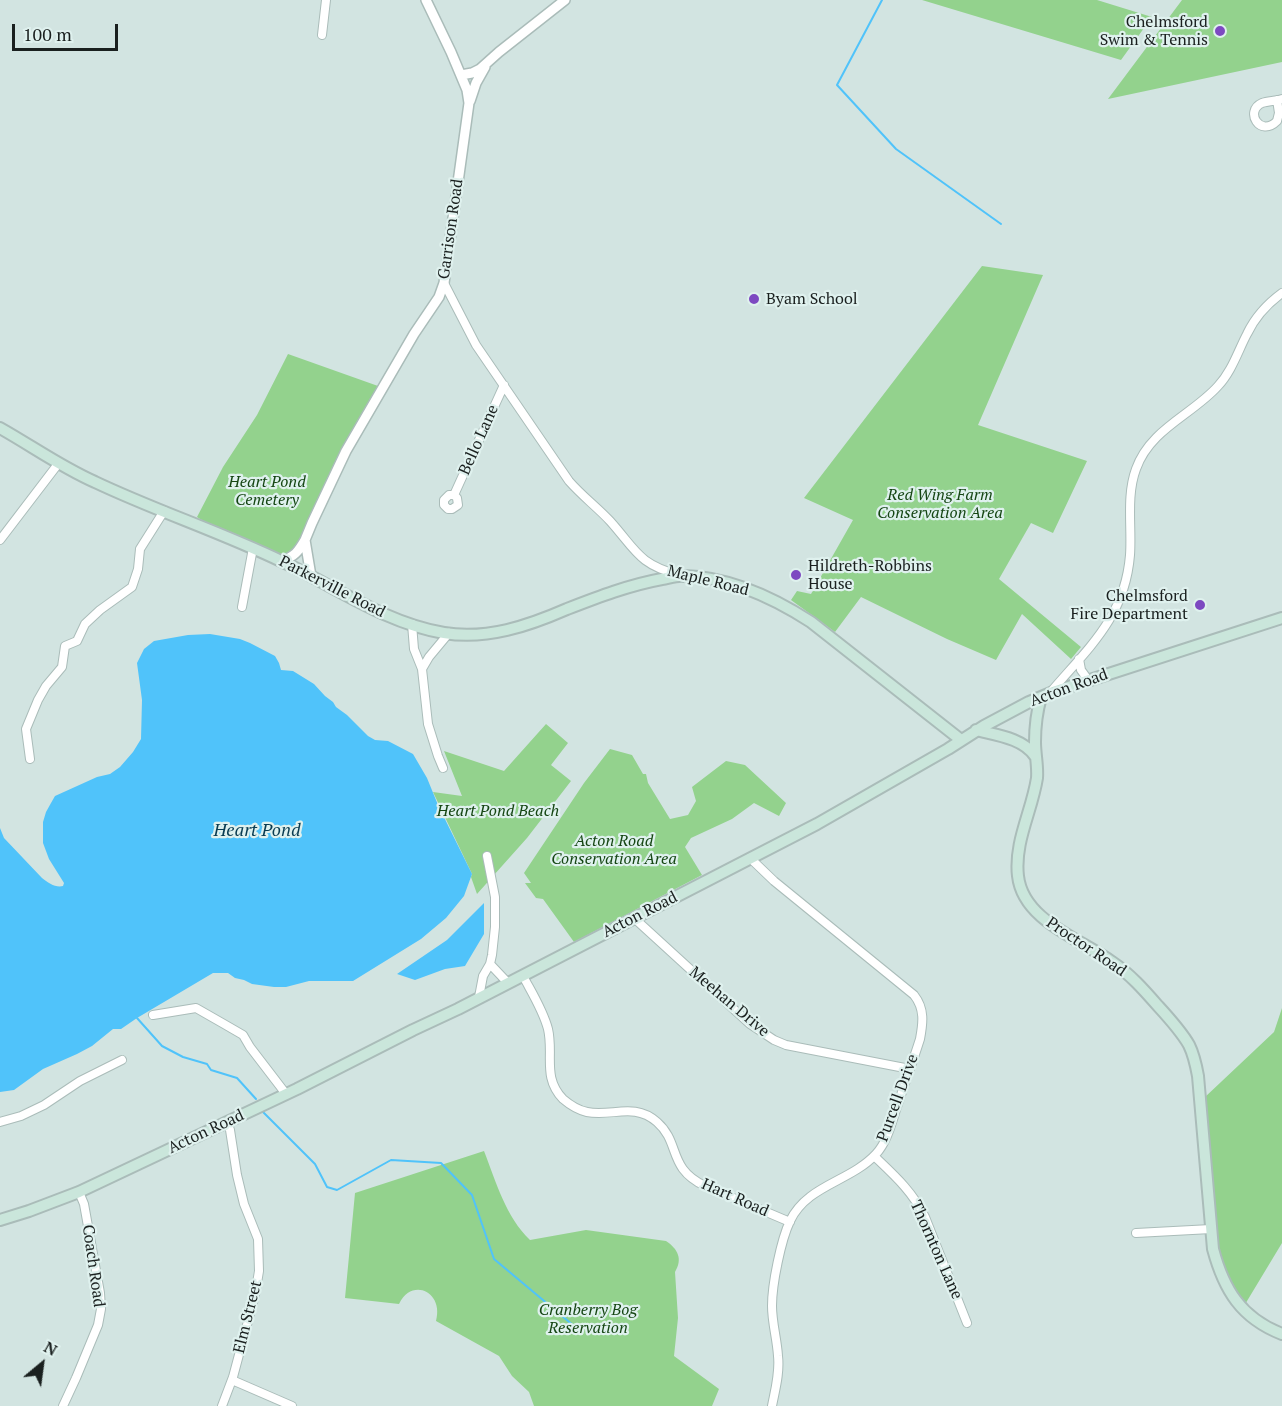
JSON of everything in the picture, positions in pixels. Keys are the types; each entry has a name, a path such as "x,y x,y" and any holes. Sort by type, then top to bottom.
{"main road":[{"name":"Parkerville Road","path":"0,428 58,464 95,482 254,548 389,617 449,633 476,635 497,633 543,619 617,590 683,575"},
{"name":"Maple Road","path":"683,575 730,584 772,600 798,614 961,740"},
{"name":"Acton Road","path":"0,1220 79,1192 286,1094 523,976 817,824 976,730 1045,695 1282,618"},
{"name":"Proctor Road","path":"1045,695 1036,727 1037,773 1018,858 1020,887 1029,903 1043,918 1110,960 1131,978 1169,1018 1188,1044 1198,1076 1213,1249 1217,1264 1230,1293 1251,1317 1265,1327 1282,1334"},
{"path":"976,730 1010,739 1030,748 1035,756"}],"street":[{"path":"322,35 326,0"},
{"name":"Garrison Road","path":"282,561 299,551 346,451 403,352 439,297 444,283 469,103 461,75 426,0"},
{"path":"461,75 472,74 486,65 565,0"},
{"path":"469,103 486,65"},
{"name":"Maple Road","path":"444,283 467,328 569,481 611,523 641,558 656,567 683,575"},
{"path":"1045,695 1092,645 1111,618 1125,588 1130,555 1132,485 1143,453 1164,429 1217,388 1230,370 1252,325 1263,310 1282,293"},
{"name":"Bello Lane","path":"454,495 504,385"},
{"path":"0,540 58,464"},
{"path":"30,759 26,729 46,686 62,667 64,646 77,641 85,624 132,587 138,569 140,549 164,511"},
{"path":"305,540 311,576"},
{"path":"242,607 254,548"},
{"path":"412,624 414,649 422,669 428,724 443,768"},
{"path":"422,669 449,633"},
{"path":"1079,658 1081,670 1089,681"},
{"path":"479,997 483,976 490,964 495,927 495,897 487,856"},
{"name":"Purcell Drive","path":"750,858 774,881 914,995 920,1002 922,1011 920,1039 882,1145 874,1156 852,1173 809,1197 798,1208 790,1222 784,1239 773,1296 772,1313 778,1365 772,1406"},
{"name":"Meehan Drive","path":"634,918 750,1024 774,1040 786,1045 910,1069"},
{"path":"490,964 508,983"},
{"name":"Hart Road","path":"523,976 546,1022 550,1042 550,1075 553,1084 564,1099 573,1107 587,1112 628,1111 648,1116 664,1130 680,1167 692,1178 705,1186 790,1222"},
{"path":"153,1015 196,1008 233,1029 243,1035 286,1094"},
{"path":"0,1122 21,1116 80,1081 122,1060"},
{"name":"Elm Street","path":"222,1406 232,1380 260,1271 258,1239 244,1204 227,1122"},
{"name":"Thornton Lane","path":"874,1156 902,1183 916,1201 968,1323"},
{"name":"Coach Road","path":"63,1406 98,1325 101,1309 84,1204 79,1192"},
{"path":"1136,1233 1211,1229"},
{"path":"232,1380 292,1406"}],"green space":[{"path":"922,0 1097,0 1152,17 1121,60"},
{"name":"Chelmsford Swim & Tennis","path":"1182,0 1282,0 1282,62 1108,99"},
{"name":"Red Wing Farm Conservation Area","path":"982,266 1043,275 978,425 1087,461 1053,533 1031,523 999,579 1081,647 1071,659 1022,614 996,660 861,597 835,632 791,600 797,591 811,594 853,520 804,498"},
{"name":"Heart Pond Cemetery","path":"288,354 378,386 334,464 300,540 292,552 284,556 197,517 223,467 257,415"},
{"name":"Heart Pond Beach","path":"546,724 568,743 551,765 571,781 527,838 477,894 472,874 433,792 462,796 444,751 504,771"},
{"name":"Acton Road Conservation Area","path":"610,749 632,755 643,774 646,774 648,783 670,819 688,815 696,801 692,787 726,761 745,765 786,803 779,816 754,803 732,819 691,838 685,847 702,875 574,942 543,899 536,898 525,883 531,883 524,873 584,783"},
{"path":"1282,1008 1282,1243 1244,1306 1234,1291 1216,1247 1204,1098 1274,1032"},
{"name":"Cranberry Bog Reservation","path":"484,1151 508,1210 530,1240 586,1230 666,1241 674,1247 679,1263 675,1272 678,1318 674,1356 719,1389 712,1406 534,1406 529,1392 512,1376 499,1356 436,1321 435,1302 425,1291 411,1291 399,1304 345,1298 355,1193"}],"water":[{"name":"Heart Pond","path":"210,634 240,639 275,656 281,670 293,671 314,684 368,736 375,740 388,741 413,754 427,778 472,874 464,896 446,918 421,939 353,981 309,981 286,987 274,987 252,984 228,973 213,973 121,1029 113,1029 92,1046 43,1069 14,1090 0,1092 0,828 4,838 42,878 52,885 63,886 64,883 49,859 43,843 43,822 55,796 97,777 110,774 120,767 141,739 142,700 137,663 144,649 154,641"},
{"path":"484,903 484,934 465,966 445,969 415,980 397,974 447,940"}],"waterway":[{"path":"882,0 837,85 896,149 1001,224"},
{"path":"137,1018 162,1046 183,1057 207,1064 211,1070 237,1078 256,1099"},
{"path":"263,1112 315,1164 327,1187 337,1190 391,1160 441,1163 472,1195 494,1259 580,1331"}],"place":[{"name":"Chelmsford Swim & Tennis","path":"1220,31"},
{"name":"Byam School","path":"754,299"},
{"name":"Hildreth-Robbins House","path":"796,575"},
{"name":"Chelmsford Fire Department","path":"1200,605"}]}
